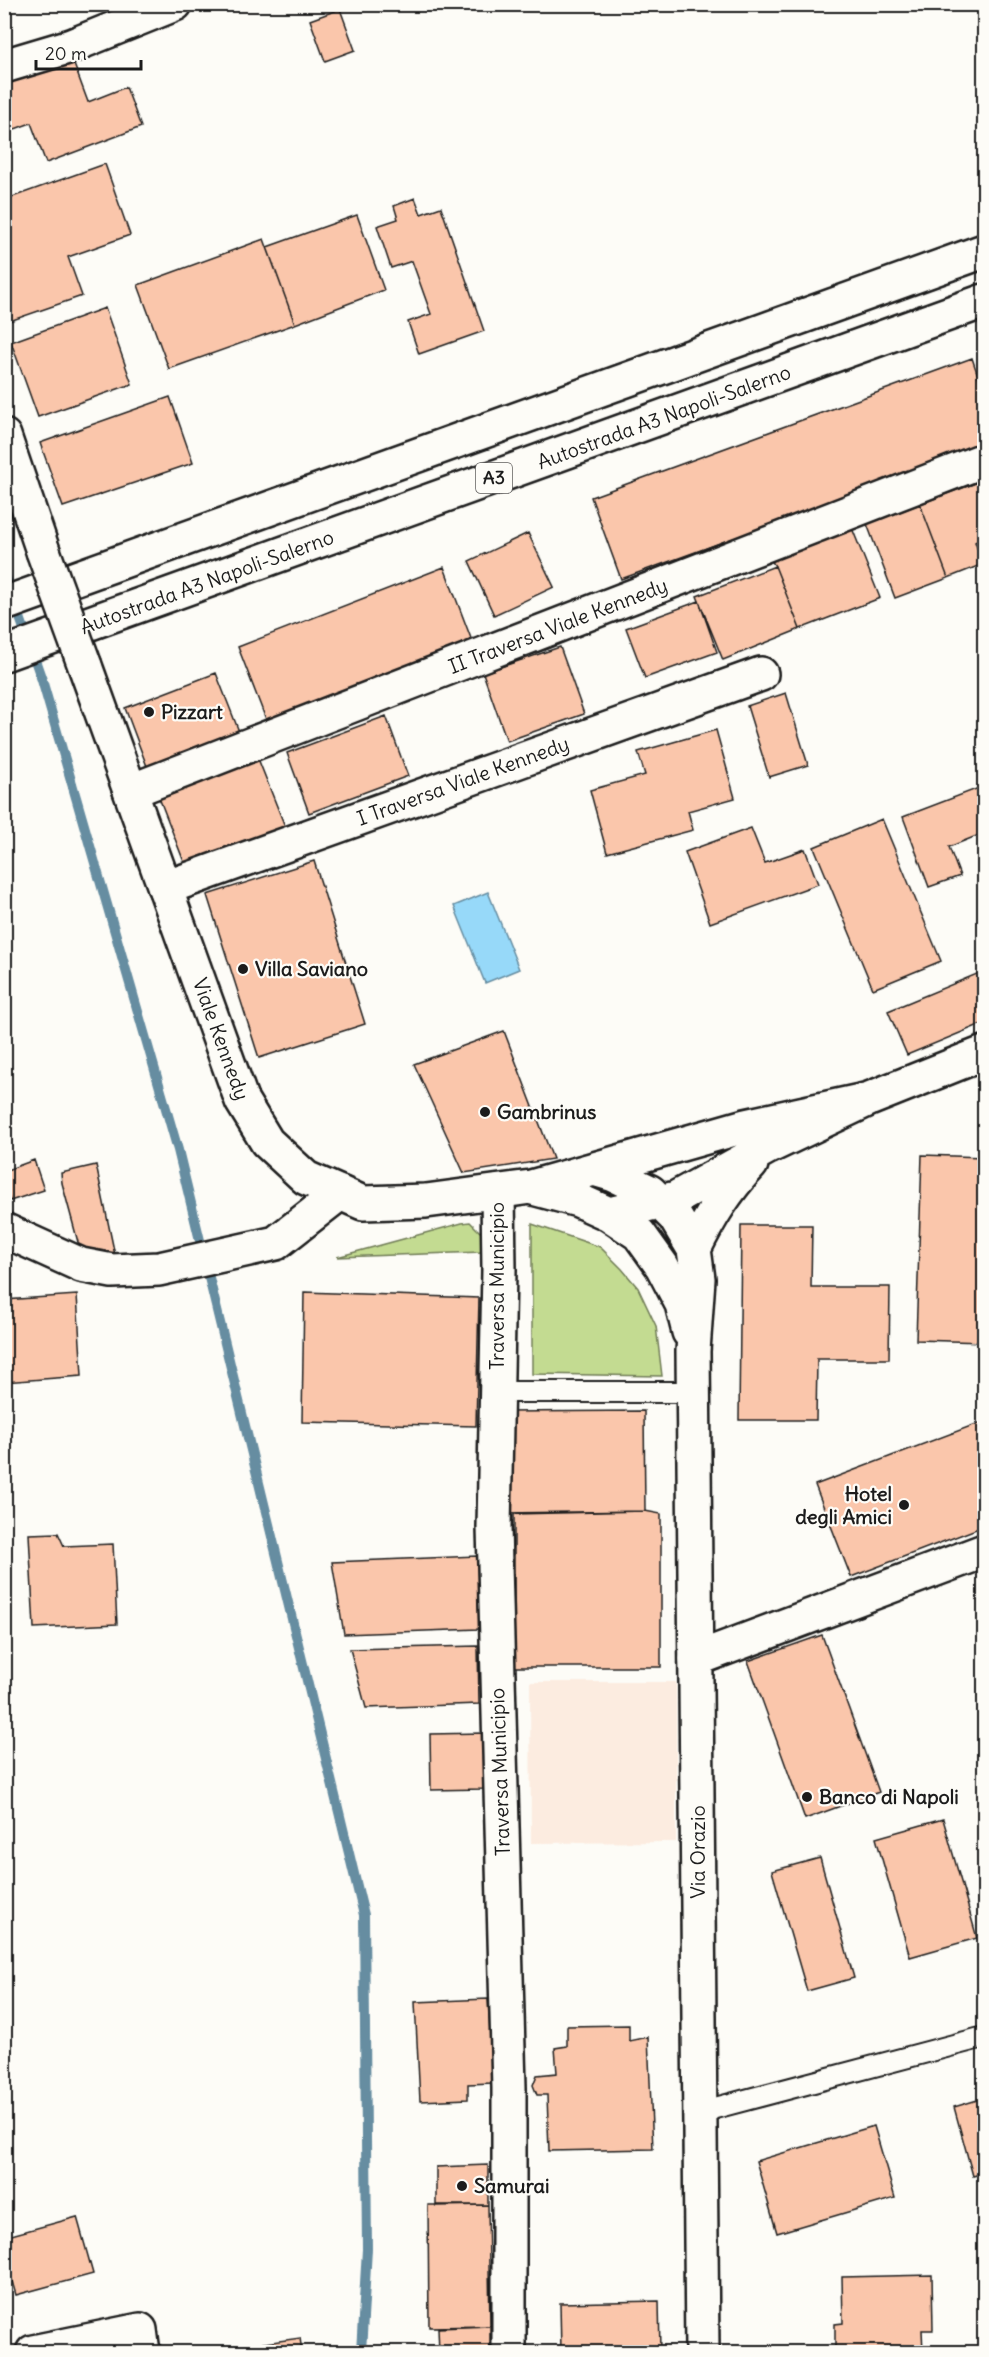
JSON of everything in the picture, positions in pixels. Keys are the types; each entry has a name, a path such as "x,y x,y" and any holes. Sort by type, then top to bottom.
{"main road":[{"path":"4,66 71,46 175,4"},
{"name":"A3","path":"4,604 984,251"},
{"name":"Autostrada A3 Napoli-Salerno","path":"4,654 984,302"},
{"name":"Viale Kennedy","path":"4,436 43,551 242,1101 267,1142 306,1178 363,1203 426,1202 531,1187 597,1170 756,1136"},
{"name":"II Traversa Viale Kennedy","path":"131,791 984,460"},
{"name":"I Traversa Viale Kennedy","path":"165,888 761,674"},
{"path":"609,1214 676,1198 756,1136 869,1099 984,1053"},
{"path":"694,1249 712,1214 730,1188 756,1136"},
{"path":"597,1170 614,1175 650,1192 658,1203 675,1217 694,1249 698,1280 693,1351"},
{"path":"531,1187 578,1200 609,1214 639,1234 662,1266 682,1304 693,1351"},
{"name":"Traversa Municipio","path":"498,1192 494,1527 509,2088 509,2352"},
{"path":"4,1230 81,1265 112,1271 159,1269 266,1245 340,1193"},
{"path":"639,1234 658,1203"},
{"name":"Via Orazio","path":"693,1351 702,2352"},
{"path":"696,1659 984,1551"},
{"path":"33,2352 140,2330 144,2352"}],"lane":[{"path":"496,1392 693,1392"},
{"path":"700,2112 984,2037"}],"shaded area":[{"path":"530,1682 676,1682 676,1842 531,1843"}],"green space":[{"path":"470,1222 481,1233 482,1252 337,1257 462,1223"},
{"path":"532,1224 600,1247 622,1269 638,1288 656,1326 662,1376 532,1374"}],"water":[{"path":"488,892 519,969 485,983 454,906"}],"building":[{"path":"340,9 355,50 325,61 310,20"},
{"path":"72,59 88,102 126,87 141,127 46,163 31,123 4,133 4,84"},
{"path":"105,164 130,235 68,257 82,296 4,323 4,200"},
{"path":"415,198 421,214 441,207 484,331 419,354 408,322 431,314 412,261 391,268 377,226 398,219 394,206"},
{"path":"357,215 384,290 295,324 267,247"},
{"path":"264,239 295,324 169,369 138,285"},
{"path":"105,308 132,384 38,417 11,342"},
{"path":"972,358 984,393 984,447 621,579 591,497"},
{"path":"170,397 193,463 63,507 40,443"},
{"path":"984,480 984,538 975,542 983,564 948,578 920,504"},
{"path":"920,504 948,578 895,598 867,524"},
{"path":"852,528 880,598 800,629 771,560"},
{"path":"528,533 554,587 494,615 469,561"},
{"path":"775,566 800,629 723,660 697,596"},
{"path":"444,567 472,641 267,722 238,647"},
{"path":"699,601 717,652 645,678 626,628"},
{"path":"560,647 584,714 507,741 483,673"},
{"path":"216,673 240,734 148,769 125,708"},
{"path":"786,693 808,765 769,777 747,706"},
{"path":"386,716 408,776 309,813 287,753"},
{"path":"716,730 735,798 688,811 693,830 607,853 590,790 645,775 638,752"},
{"path":"257,756 286,829 186,867 158,795"},
{"path":"984,786 984,833 949,847 960,876 929,887 903,817"},
{"path":"882,819 941,961 873,989 814,847"},
{"path":"751,828 765,863 805,849 818,884 710,923 685,852"},
{"path":"314,861 365,1024 259,1058 207,895"},
{"path":"984,971 984,1023 907,1055 888,1011"},
{"name":"Gambrinus","path":"504,1031 553,1159 464,1173 414,1064"},
{"path":"922,1155 984,1157 984,1342 916,1340"},
{"path":"34,1160 44,1190 10,1201 4,1185 4,1171"},
{"path":"96,1165 116,1260 82,1257 62,1183 61,1173"},
{"path":"741,1225 812,1225 811,1287 890,1287 889,1359 817,1359 816,1420 739,1420"},
{"path":"304,1292 479,1298 476,1426 302,1422"},
{"path":"77,1295 82,1376 4,1382 4,1300"},
{"path":"644,1411 645,1511 503,1513 503,1412"},
{"name":"Hotel degli Amici","path":"984,1421 984,1526 851,1577 815,1485"},
{"path":"645,1511 661,1514 661,1667 514,1667 514,1514"},
{"path":"58,1533 64,1546 113,1544 117,1624 34,1628 29,1534"},
{"path":"477,1556 479,1629 344,1634 332,1562"},
{"path":"822,1635 879,1792 805,1819 748,1661"},
{"path":"478,1646 479,1704 366,1708 350,1649"},
{"path":"484,1733 484,1789 431,1790 430,1734"},
{"path":"943,1819 977,1938 910,1957 876,1838"},
{"path":"820,1858 854,1978 807,1991 772,1871"},
{"path":"488,1999 493,2083 468,2084 468,2099 420,2101 415,2002"},
{"path":"629,2025 629,2041 648,2037 653,2149 549,2151 547,2095 537,2095 533,2085 537,2075 557,2073 555,2048 567,2046 567,2026"},
{"path":"984,2098 984,2173 973,2176 954,2107"},
{"path":"874,2126 895,2198 777,2233 756,2161"},
{"name":"Samurai","path":"488,2165 488,2205 436,2206 436,2167"},
{"path":"428,2205 488,2205 490,2326 429,2327"},
{"path":"77,2217 93,2274 16,2295 4,2254 4,2237"},
{"path":"932,2275 933,2330 922,2330 923,2352 835,2352 835,2324 843,2323 842,2277"},
{"path":"659,2301 660,2352 561,2352 560,2303"},
{"path":"490,2326 490,2352 439,2352 438,2328"},
{"path":"300,2338 302,2352 200,2352"}],"waterway":[{"path":"4,572 42,680 178,1150 364,1915 367,2249 361,2352"}],"place":[{"name":"Pizzart","path":"149,712"},
{"name":"Villa Saviano","path":"243,969"},
{"name":"Gambrinus","path":"485,1112"},
{"name":"Hotel degli Amici","path":"904,1505"},
{"name":"Banco di Napoli","path":"807,1797"},
{"name":"Samurai","path":"462,2186"}]}
